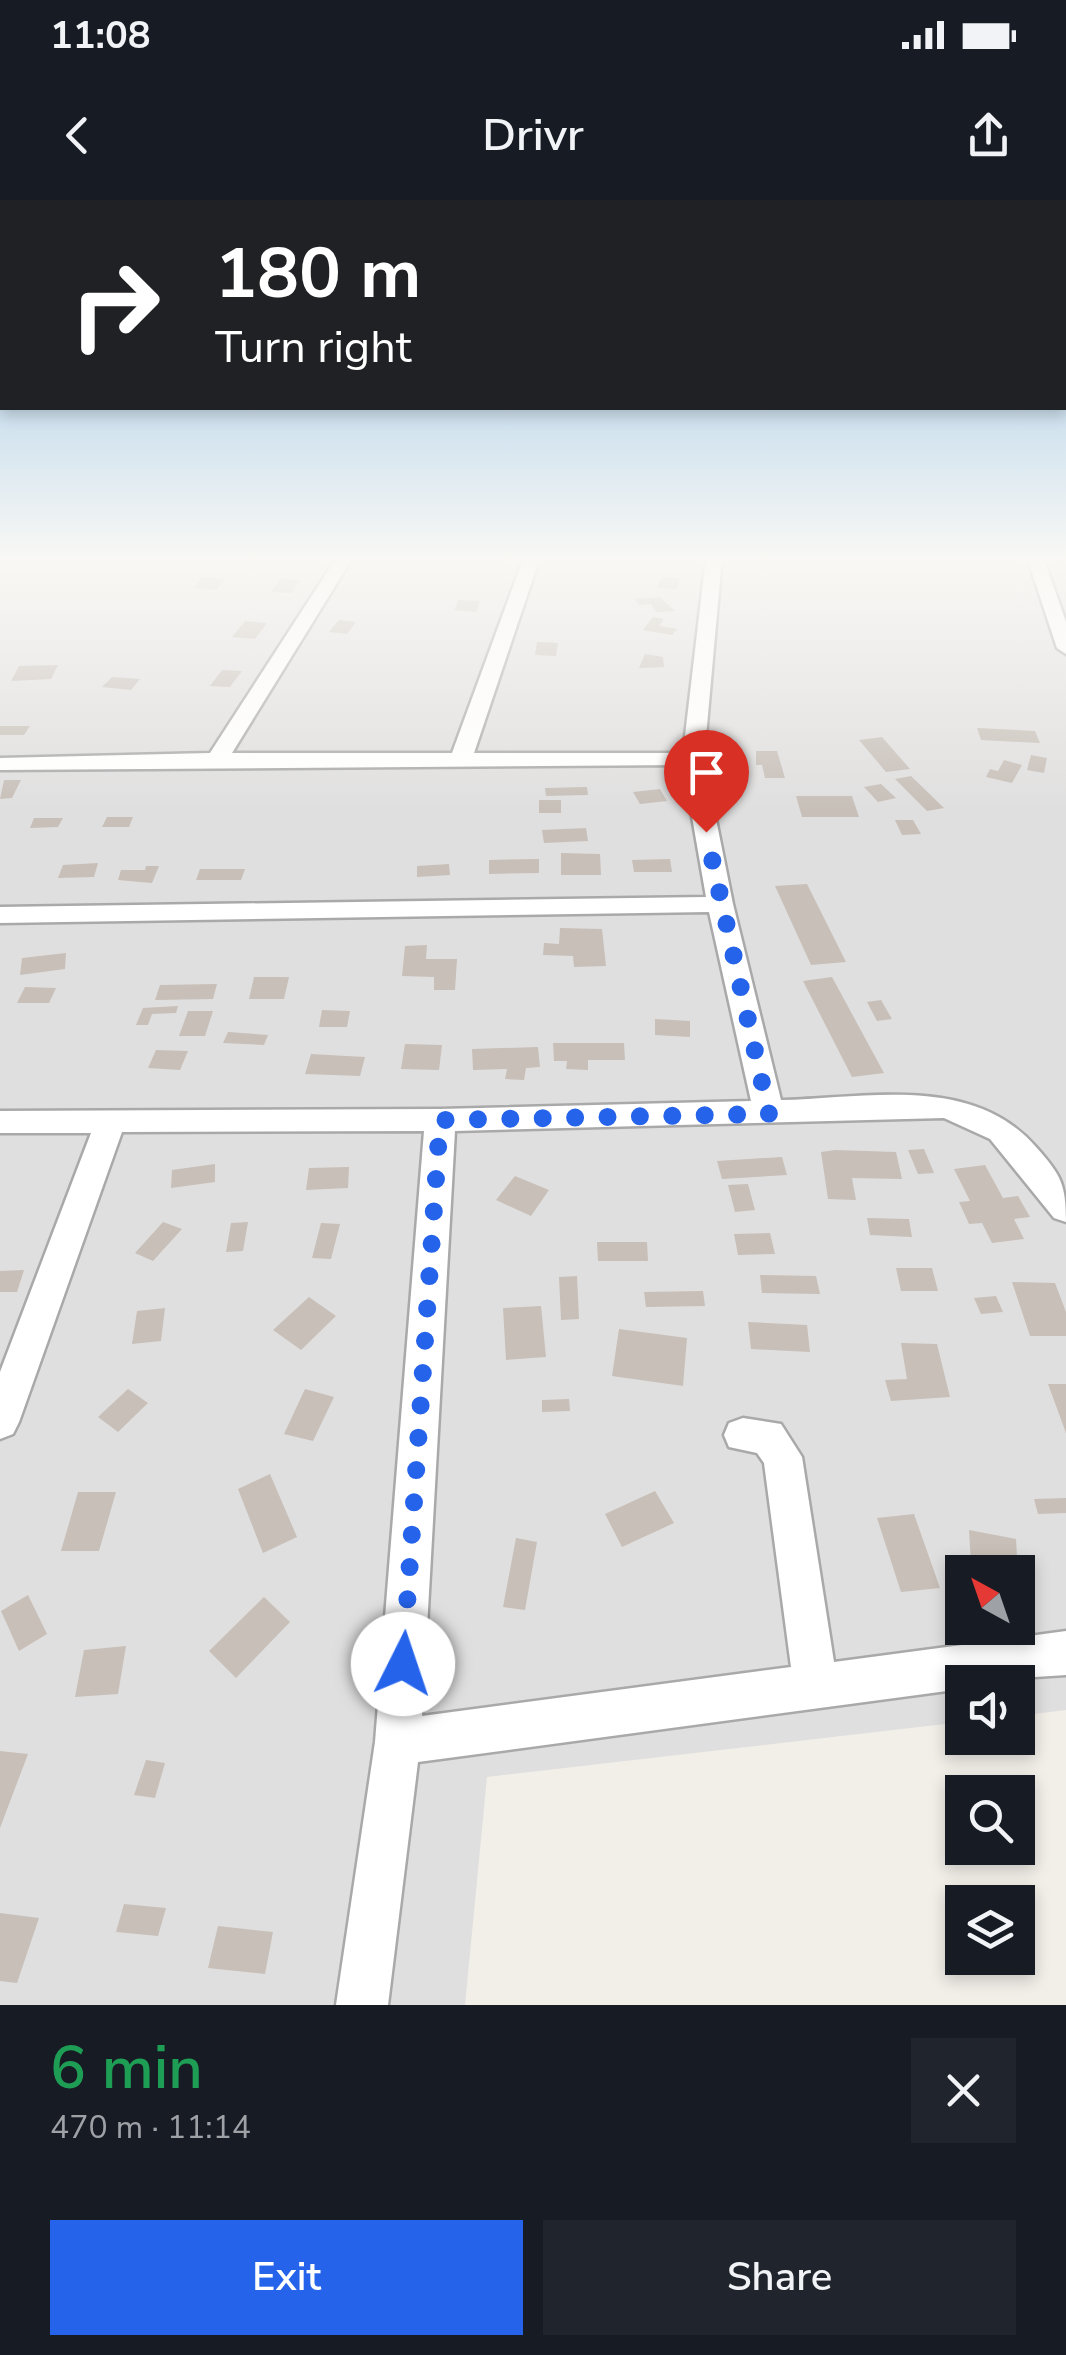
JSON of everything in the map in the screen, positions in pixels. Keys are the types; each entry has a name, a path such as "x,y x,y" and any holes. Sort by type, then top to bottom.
{"street":[{"path":"217,759 293,641"},
{"path":"460,758 502,641"},
{"path":"705,641 693,759 720,904 769,1114"},
{"path":"0,764 217,759 693,759"},
{"path":"0,915 720,904"},
{"path":"0,1122 440,1120 944,1107 977,1112 1001,1128 1066,1209"},
{"path":"0,1422 111,1120"},
{"path":"362,2005 398,1742 440,1120"},
{"path":"743,1434 767,1436 783,1457 816,1686"},
{"path":"398,1742 1066,1653"}],"shaded area":[{"path":"0,641 1066,641 1066,1710 1035,1714 1035,1665 945,1665 945,1724 487,1777 465,2005 0,2005"}],"building":[{"path":"537,642 558,643 556,656 535,655"},
{"path":"645,654 663,657 664,667 639,668"},
{"path":"58,665 51,679 11,681 19,666"},
{"path":"222,670 242,671 230,687 210,686"},
{"path":"112,677 140,679 131,690 102,687"},
{"path":"0,726 30,726 24,735 0,735"},
{"path":"977,728 1035,731 1040,743 981,740"},
{"path":"882,737 910,769 886,772 859,740"},
{"path":"756,751 777,751 785,778 765,778 762,765 756,765"},
{"path":"1031,755 1047,758 1044,773 1027,770"},
{"path":"1004,760 1022,765 1012,783 986,777 990,769 998,771"},
{"path":"911,776 944,808 927,811 895,779"},
{"path":"4,780 21,780 12,798 0,799"},
{"path":"881,784 896,798 878,802 864,787"},
{"path":"587,787 588,795 546,796 545,788"},
{"path":"660,789 667,801 640,804 633,792"},
{"path":"796,796 852,796 859,817 802,817"},
{"path":"539,800 561,800 561,813 539,813"},
{"path":"107,817 133,817 129,827 102,827"},
{"path":"34,818 63,818 58,827 30,828"},
{"path":"895,820 913,820 921,834 902,835"},
{"path":"586,828 588,841 544,843 542,830"},
{"path":"561,853 600,854 601,875 561,875"},
{"path":"539,859 539,873 489,874 489,860"},
{"path":"670,859 672,872 634,872 632,860"},
{"path":"98,863 94,877 58,878 63,865"},
{"path":"449,864 450,875 417,877 417,866"},
{"path":"146,866 159,866 152,883 118,880 121,870 145,870"},
{"path":"200,869 245,869 241,880 196,880"},
{"path":"807,884 846,962 811,965 775,886"},
{"path":"560,928 602,929 606,966 574,967 573,956 543,955 544,943 559,944"},
{"path":"427,945 426,959 457,959 455,990 434,990 434,977 402,976 405,946"},
{"path":"66,953 65,969 20,975 22,958"},
{"path":"254,977 289,977 284,999 249,999"},
{"path":"832,977 884,1073 852,1077 803,981"},
{"path":"217,984 213,999 155,1000 160,985"},
{"path":"25,987 56,988 49,1003 17,1003"},
{"path":"881,1000 892,1019 877,1021 867,1002"},
{"path":"178,1006 176,1013 152,1014 148,1025 136,1025 143,1008"},
{"path":"322,1010 350,1011 347,1027 319,1027"},
{"path":"188,1011 213,1011 205,1036 179,1036"},
{"path":"655,1019 690,1021 690,1037 655,1035"},
{"path":"228,1032 268,1035 264,1045 223,1043"},
{"path":"553,1043 624,1043 625,1060 588,1060 588,1070 566,1069 567,1061 554,1061"},
{"path":"405,1044 442,1045 439,1070 401,1069"},
{"path":"538,1047 540,1067 526,1068 524,1080 505,1079 507,1069 473,1070 472,1049"},
{"path":"156,1050 188,1051 180,1070 148,1068"},
{"path":"311,1054 365,1057 360,1076 305,1074"},
{"path":"924,1149 934,1173 918,1174 908,1150"},
{"path":"821,1152 896,1152 902,1179 852,1178 856,1200 828,1199"},
{"path":"782,1157 787,1175 722,1179 717,1161"},
{"path":"215,1164 215,1182 171,1188 172,1170"},
{"path":"985,1165 1003,1198 1018,1196 1030,1217 1014,1219 1024,1239 992,1243 982,1223 969,1224 959,1202 970,1201 954,1169"},
{"path":"349,1167 348,1188 306,1190 309,1168"},
{"path":"515,1176 549,1190 531,1216 496,1200"},
{"path":"748,1184 755,1210 735,1212 728,1185"},
{"path":"867,1218 909,1219 912,1237 870,1235"},
{"path":"163,1222 182,1229 153,1261 135,1253"},
{"path":"248,1222 243,1251 226,1252 231,1223"},
{"path":"321,1223 340,1224 331,1259 312,1258"},
{"path":"770,1233 775,1254 738,1255 734,1234"},
{"path":"597,1242 647,1242 648,1261 598,1261"},
{"path":"896,1268 932,1268 938,1291 901,1291"},
{"path":"24,1270 17,1292 0,1292 0,1271"},
{"path":"760,1275 816,1276 820,1294 762,1293"},
{"path":"577,1276 579,1319 561,1320 559,1277"},
{"path":"1012,1282 1055,1283 1066,1312 1066,1336 1030,1336"},
{"path":"703,1291 705,1306 646,1307 644,1292"},
{"path":"996,1296 1003,1312 981,1314 974,1298"},
{"path":"309,1297 336,1316 301,1350 273,1330"},
{"path":"541,1306 546,1357 506,1360 503,1308"},
{"path":"165,1308 161,1341 132,1344 137,1311"},
{"path":"748,1322 807,1325 810,1352 751,1349"},
{"path":"619,1329 687,1338 683,1386 612,1376"},
{"path":"901,1343 937,1344 950,1397 891,1401 885,1380 907,1379"},
{"path":"1048,1384 1066,1384 1066,1433"},
{"path":"128,1389 148,1403 118,1432 98,1417"},
{"path":"305,1389 334,1397 313,1441 284,1434"},
{"path":"569,1399 570,1411 542,1412 542,1400"},
{"path":"270,1474 297,1537 263,1553 238,1489"},
{"path":"655,1491 674,1523 622,1547 605,1514"},
{"path":"78,1492 116,1492 99,1551 61,1551"},
{"path":"1066,1498 1066,1513 1038,1514 1034,1499"},
{"path":"914,1514 940,1588 901,1592 877,1518"},
{"path":"969,1530 1016,1539 1017,1555 970,1555"},
{"path":"516,1538 537,1542 525,1610 503,1607"},
{"path":"28,1595 47,1634 19,1651 1,1611"},
{"path":"264,1597 290,1622 236,1678 209,1651"},
{"path":"126,1646 118,1694 75,1697 84,1650"},
{"path":"0,1751 28,1754 0,1828"},
{"path":"146,1760 165,1763 155,1798 134,1795"},
{"path":"124,1904 166,1908 158,1936 116,1932"},
{"path":"0,1913 39,1918 17,1983 0,1981"},
{"path":"218,1926 273,1932 265,1974 208,1968"}],"route":[{"path":"403,1664 440,1120 769,1114 706,832"}]}
